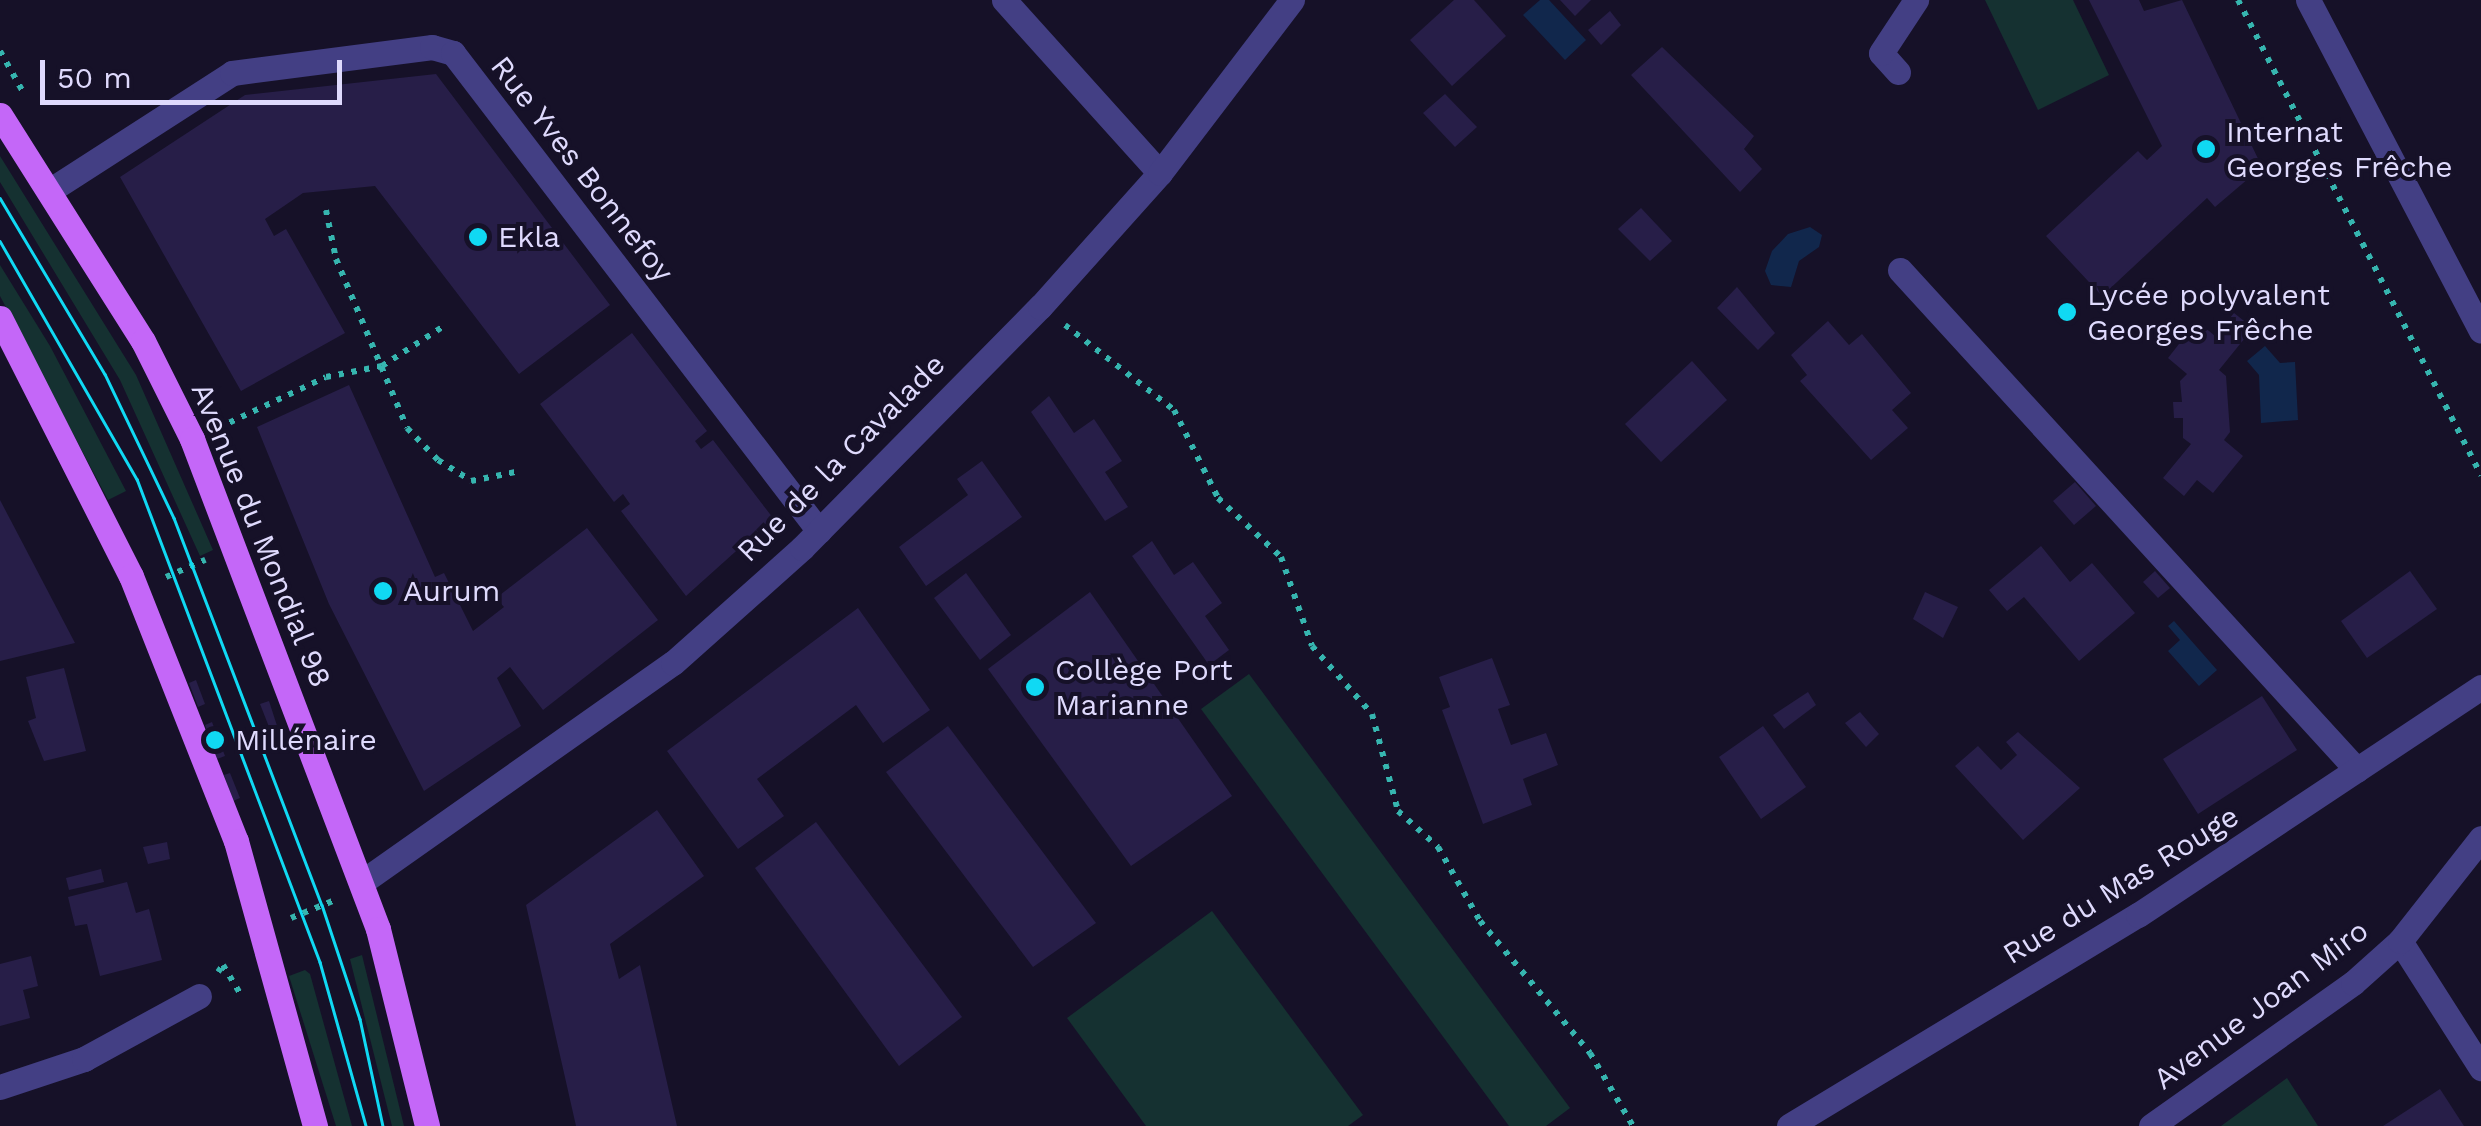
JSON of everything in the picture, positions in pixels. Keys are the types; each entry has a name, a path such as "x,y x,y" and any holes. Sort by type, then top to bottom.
{"main road":[{"name":"Avenue du Mondial 98","path":"0,114 143,341 192,439 362,882 392,971 427,1126"},
{"path":"0,318 131,576 236,840 315,1126"}],"street":[{"path":"1004,0 1160,173"},
{"name":"Rue de la Cavalade","path":"362,882 673,663 819,531 1040,307 1160,173 1292,0"},
{"path":"1898,72 1881,53 1916,0"},
{"path":"2308,0 2481,332"},
{"name":"Rue Yves Bonnefoy","path":"49,192 232,73 432,47 453,54 819,531"},
{"path":"1900,270 2356,770"},
{"name":"Rue du Mas Rouge","path":"1789,1126 2138,915 2481,687"},
{"name":"Avenue Joan Miro","path":"2151,1126 2294,1029 2400,941 2481,838"},
{"path":"2400,941 2481,1068"},
{"path":"0,1087 84,1059 198,996"}],"path":[{"path":"2238,0 2481,475"},
{"path":"326,210 336,259 407,428 438,460 471,481 520,471"},
{"path":"1040,307 1157,392 1188,430 1218,498 1281,557 1312,646 1372,714 1398,810 1438,846 1480,920 1590,1053 1634,1126"},
{"path":"217,428 326,376 382,366 448,324"},
{"path":"157,581 208,559 211,571"},
{"path":"284,920 336,900"}],"green space":[{"path":"1985,0 2073,0 2109,75 2038,110"},
{"path":"0,156 136,375 213,550 200,556 120,380 0,182"},
{"path":"0,265 50,346 126,491 108,500 0,296"},
{"path":"1249,674 1570,1108 1546,1126 1509,1126 1201,709"},
{"path":"1212,911 1363,1115 1348,1126 1146,1126 1067,1018"},
{"path":"362,955 404,1126 392,1126 350,959"},
{"path":"305,970 310,974 352,1126 336,1126 289,976"},
{"path":"2287,1078 2318,1126 2221,1126"}],"water":[{"path":"1540,0 1549,0 1586,40 1565,60 1523,15"},
{"path":"1810,227 1822,235 1819,247 1799,261 1791,287 1771,285 1765,271 1772,251 1788,234"},
{"path":"2265,346 2280,363 2295,362 2298,420 2261,423 2259,375 2247,361"},
{"path":"2174,621 2217,670 2199,686 2168,651 2180,640 2168,626"}],"building":[{"path":"1454,0 1474,0 1506,36 1452,86 1410,40"},
{"path":"1560,0 1591,0 1575,16"},
{"name":"Internat Georges Frêche","path":"2089,0 2139,0 2144,11 2182,0 2262,167 2215,207 2207,198 2102,296 2046,236 2138,151 2147,160 2162,146"},
{"path":"1610,11 1621,25 1601,45 1588,30"},
{"path":"1662,47 1754,136 1744,149 1762,169 1740,192 1631,75"},
{"name":"Ekla","path":"436,74 610,305 519,374 375,186 303,193 265,219 274,236 286,229 345,333 241,391 120,177 245,95"},
{"path":"1445,94 1477,127 1455,147 1423,113"},
{"path":"1641,208 1672,241 1650,261 1618,229"},
{"path":"1737,287 1775,333 1758,350 1717,308"},
{"path":"2234,313 2253,328 2219,370 2226,376 2230,432 2224,440 2243,456 2213,493 2197,480 2184,496 2163,478 2191,444 2183,438 2183,418 2174,418 2173,402 2182,402 2180,381 2187,374 2168,358 2197,321 2215,336"},
{"path":"1828,321 1849,345 1862,334 1911,393 1892,410 1908,428 1871,460 1800,381 1807,375 1791,355"},
{"path":"632,333 707,431 695,441 701,449 713,440 773,518 686,596 621,511 630,504 623,494 614,502 540,404"},
{"path":"1692,361 1727,400 1661,462 1625,424"},
{"name":"Aurum","path":"349,385 435,577 444,573 473,631 504,607 496,598 587,528 658,620 543,710 510,667 497,678 521,726 424,791 329,604 257,427"},
{"path":"1049,396 1074,433 1094,419 1122,461 1105,472 1128,507 1105,521 1031,412"},
{"path":"982,461 1022,517 926,586 899,547 968,495 957,479"},
{"path":"2075,482 2096,506 2074,525 2053,501"},
{"path":"0,500 75,643 0,661"},
{"path":"1152,541 1174,575 1193,562 1222,603 1205,616 1229,650 1209,665 1132,556"},
{"path":"2041,546 2070,582 2092,563 2135,613 2079,661 2024,597 2007,611 1989,590"},
{"path":"2155,571 2170,588 2158,598 2143,582"},
{"path":"2410,571 2437,609 2367,658 2341,621"},
{"path":"966,573 1011,635 980,660 934,598"},
{"path":"1090,592 1232,796 1131,866 988,669"},
{"path":"1925,592 1958,607 1943,638 1913,619"},
{"path":"858,608 930,710 883,743 856,705 757,779 784,816 738,849 667,751"},
{"path":"1492,658 1510,705 1498,709 1511,745 1546,733 1558,765 1523,779 1532,805 1483,824 1442,710 1450,707 1439,677"},
{"path":"64,668 86,751 44,761 28,721 36,718 26,677"},
{"name":"Millénaire","path":"196,680 205,704 198,707 189,683"},
{"path":"1808,692 1816,705 1784,729 1773,715"},
{"path":"2262,696 2297,750 2198,814 2163,759"},
{"name":"Millénaire","path":"269,701 280,735 273,737 260,704"},
{"path":"1860,712 1879,734 1866,747 1845,723"},
{"name":"Millénaire","path":"212,722 225,756 217,759 205,725"},
{"path":"948,726 1096,923 1033,967 886,772"},
{"path":"1763,726 1806,787 1761,819 1719,757"},
{"path":"2018,732 2080,788 2023,840 1955,766 1978,746 2001,770 2017,755 2006,742"},
{"name":"Millénaire","path":"230,773 240,798 233,801 224,775"},
{"path":"657,810 704,876 610,944 619,979 640,965 677,1126 576,1126 526,905"},
{"path":"816,822 962,1017 899,1066 755,868"},
{"path":"167,842 170,859 148,864 143,847"},
{"path":"101,869 104,882 69,890 66,878"},
{"path":"127,882 136,913 149,909 162,960 100,976 87,924 75,926 68,897"},
{"path":"31,956 38,986 23,990 30,1018 0,1026 0,964"},
{"path":"2440,1089 2464,1126 2383,1126"}],"tram line":[{"path":"0,198 105,374 174,518 322,905 360,1019 383,1126"},
{"path":"0,241 137,479 320,962 366,1126"}],"place":[{"name":"Internat Georges Frêche","path":"2206,149"},
{"name":"Ekla","path":"478,237"},
{"name":"Lycée polyvalent Georges Frêche","path":"2067,312"},
{"name":"Aurum","path":"383,591"},
{"name":"Collège Port Marianne","path":"1035,687"},
{"name":"Millénaire","path":"215,740"}]}
